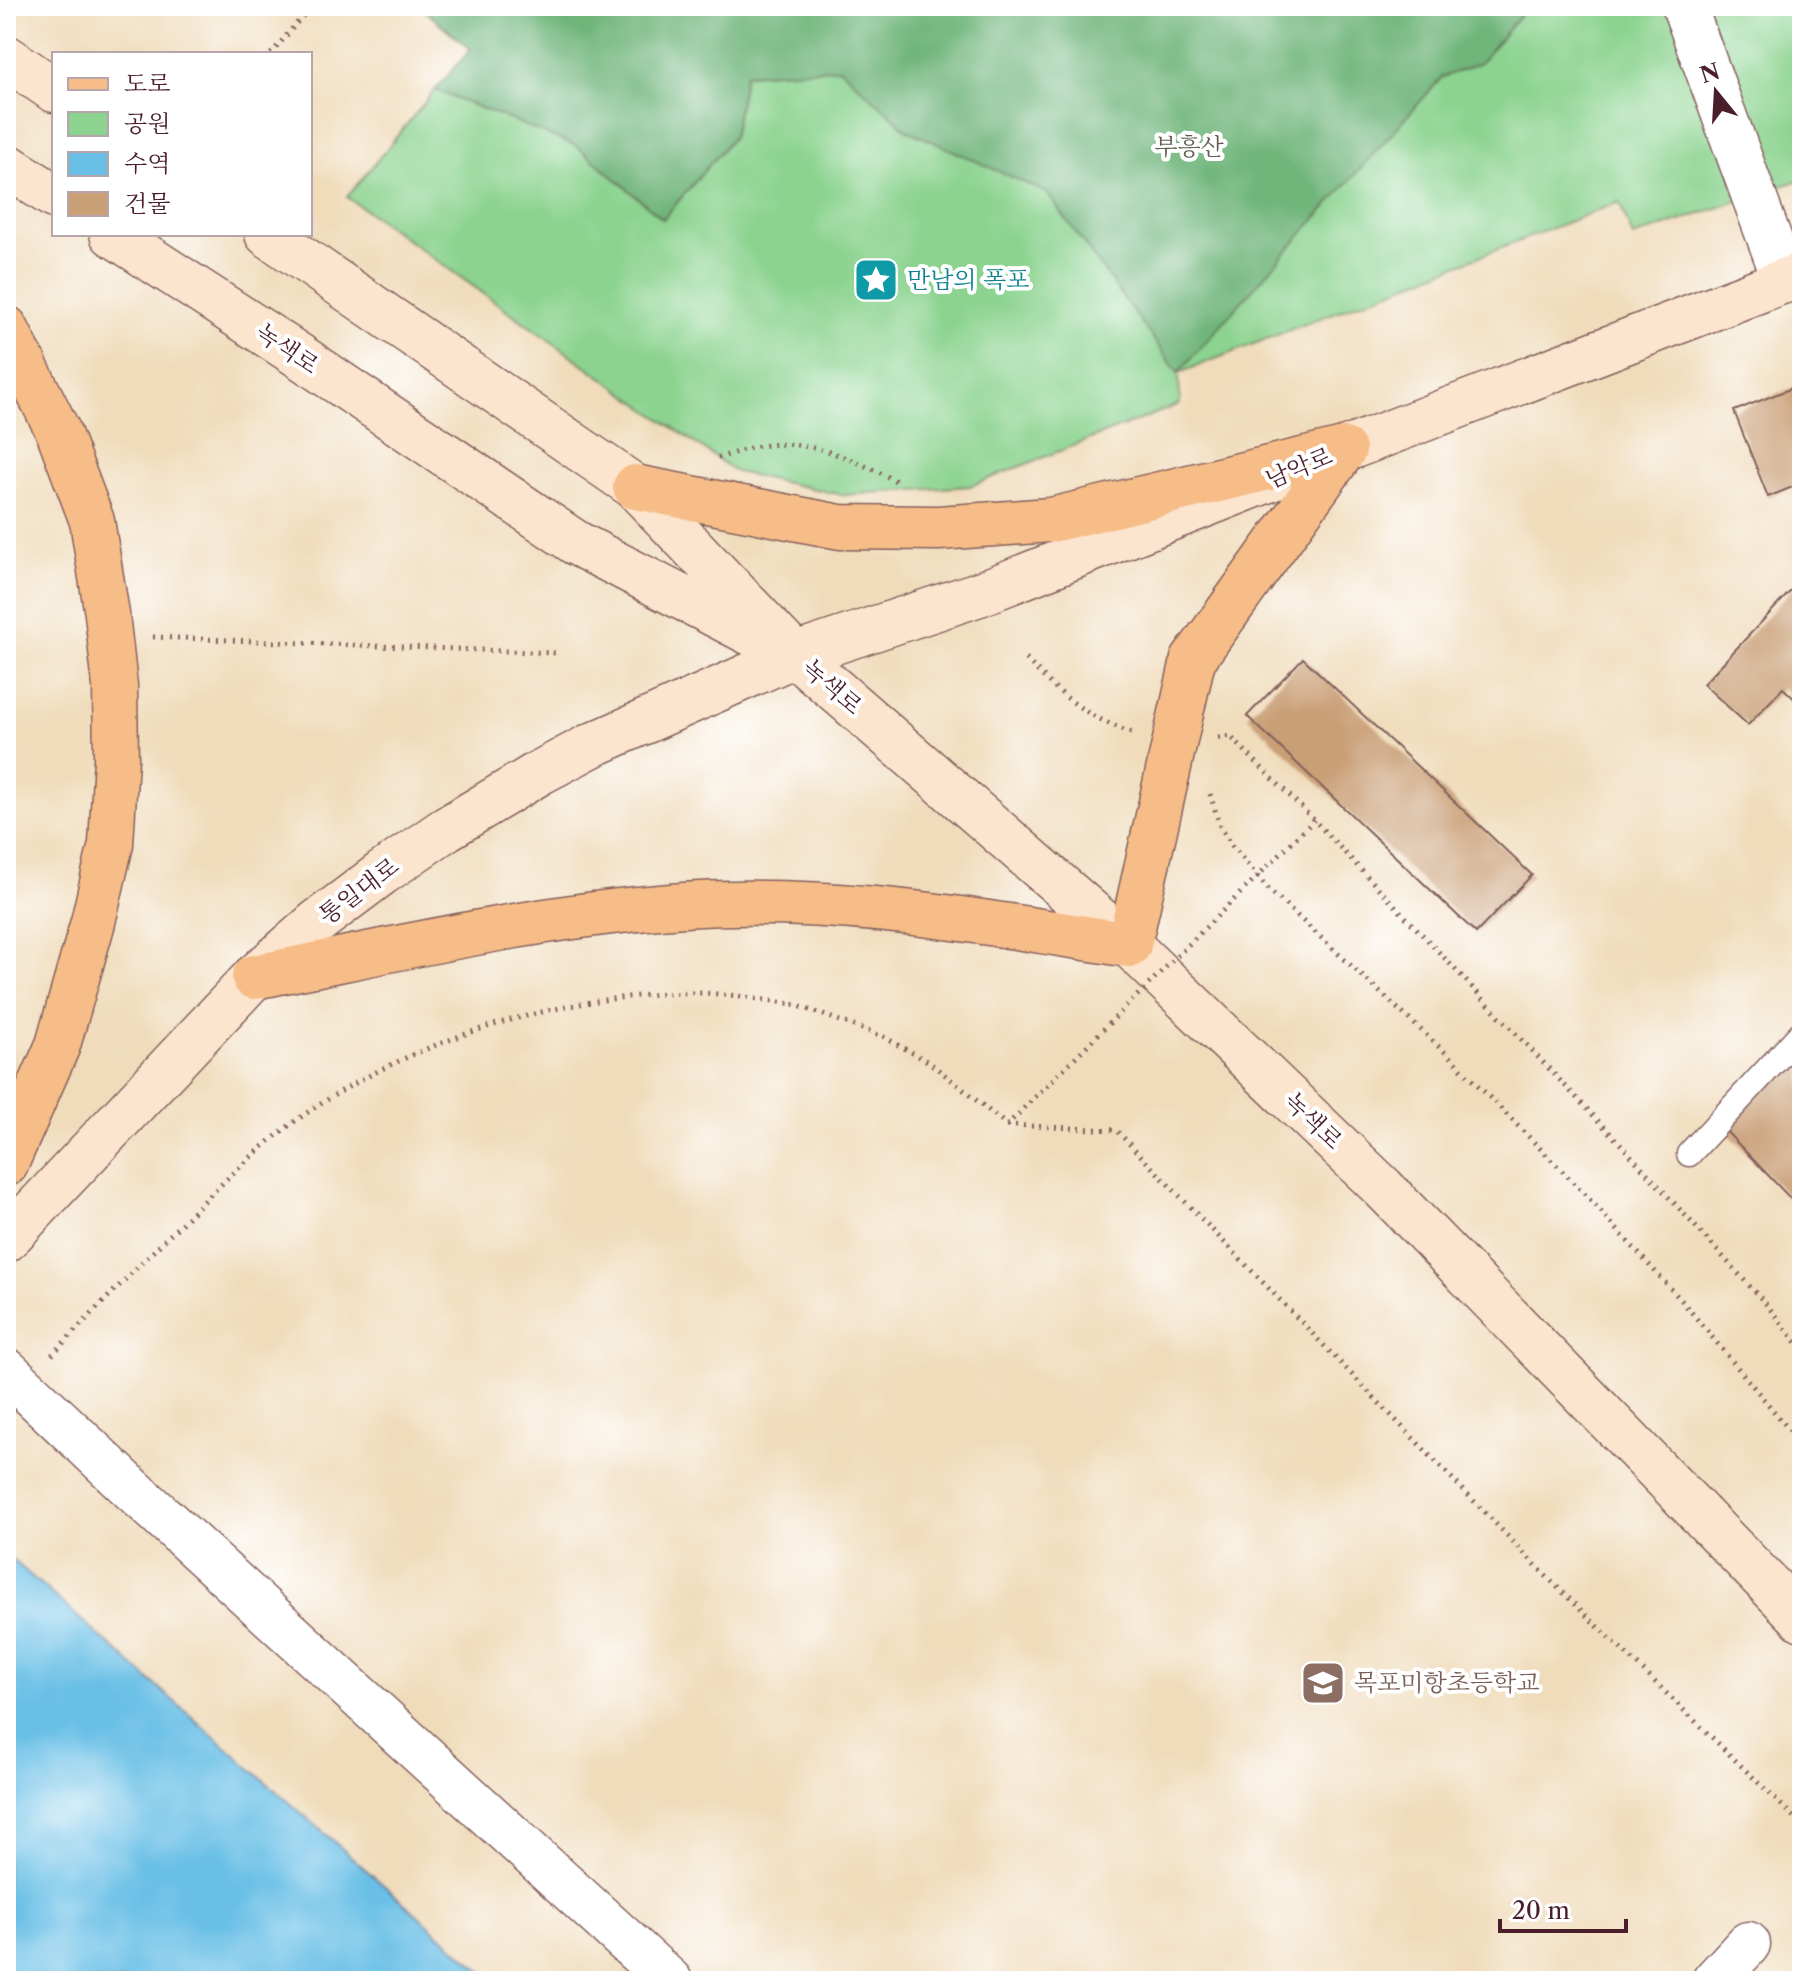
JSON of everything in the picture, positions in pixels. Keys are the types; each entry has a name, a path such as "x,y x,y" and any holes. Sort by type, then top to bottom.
{"main road":[{"path":"6,57 52,89"},
{"path":"6,165 52,195"},
{"name":"녹색로","path":"115,236 576,543 795,655"},
{"name":"녹색로","path":"270,236 635,487 795,655 1129,945 1383,1188 1802,1619"},
{"name":"남악로","path":"795,655 982,593 1794,278"},
{"path":"6,328 58,431 92,521 110,636 115,686 116,759 111,844 93,922 58,1045 6,1164"},
{"path":"635,487 840,527 938,528 1051,520 1344,450"},
{"path":"254,977 553,919 674,905 784,903 924,912 1129,945 1193,660 1344,450"},
{"name":"통일대로","path":"6,1240 254,977 317,922 382,873 446,829 590,746 795,655"}],"street":[{"path":"1684,6 1794,278"},
{"path":"26,1366 132,1489 670,1981"},
{"path":"1714,1981 1748,1944"}],"lane":[{"path":"1689,1154 1802,1032"}],"path":[{"path":"273,52 311,6"},
{"path":"717,458 760,446 802,444 855,460 902,484"},
{"path":"110,636 556,653"},
{"path":"1026,659 1078,708 1114,727 1143,736"},
{"path":"1230,736 1314,820 1625,1149 1766,1304 1802,1349"},
{"path":"1208,789 1213,809 1233,847 1266,887 1449,1056 1582,1191 1682,1301 1802,1445"},
{"path":"1007,1125 1314,820"},
{"path":"26,1366 236,1169 320,1104 381,1068 483,1029 567,1007 650,996 704,993 793,1004 882,1036 929,1062 1007,1125 1116,1130 1550,1580 1802,1825"}],"green space":[{"name":"부흥산","path":"419,6 1524,6 1524,10 1480,63 1442,77 1178,373 1047,193 907,130 840,68 745,74 733,137 663,219 577,146 435,90 471,49"},
{"path":"1524,6 1802,6 1802,179 1633,237 1619,202 1179,373 1180,404 970,486 843,495 736,472 347,197 435,90 577,146 663,219 733,137 745,74 840,68 907,130 1047,193 1178,372 1442,77 1480,63 1524,10"}],"water":[{"path":"6,1554 493,1981 22,1981 6,1967"}],"building":[{"path":"1802,384 1802,483 1768,497 1734,411"},
{"path":"1802,579 1802,706 1783,688 1748,725 1703,684"},
{"path":"1303,658 1532,875 1476,933 1247,716"},
{"path":"1802,1050 1802,1186 1790,1198 1721,1126"}],"place":[{"name":"만남의 폭포","path":"876,280"},
{"name":"목포미항초등학교","path":"1323,1683"}]}
